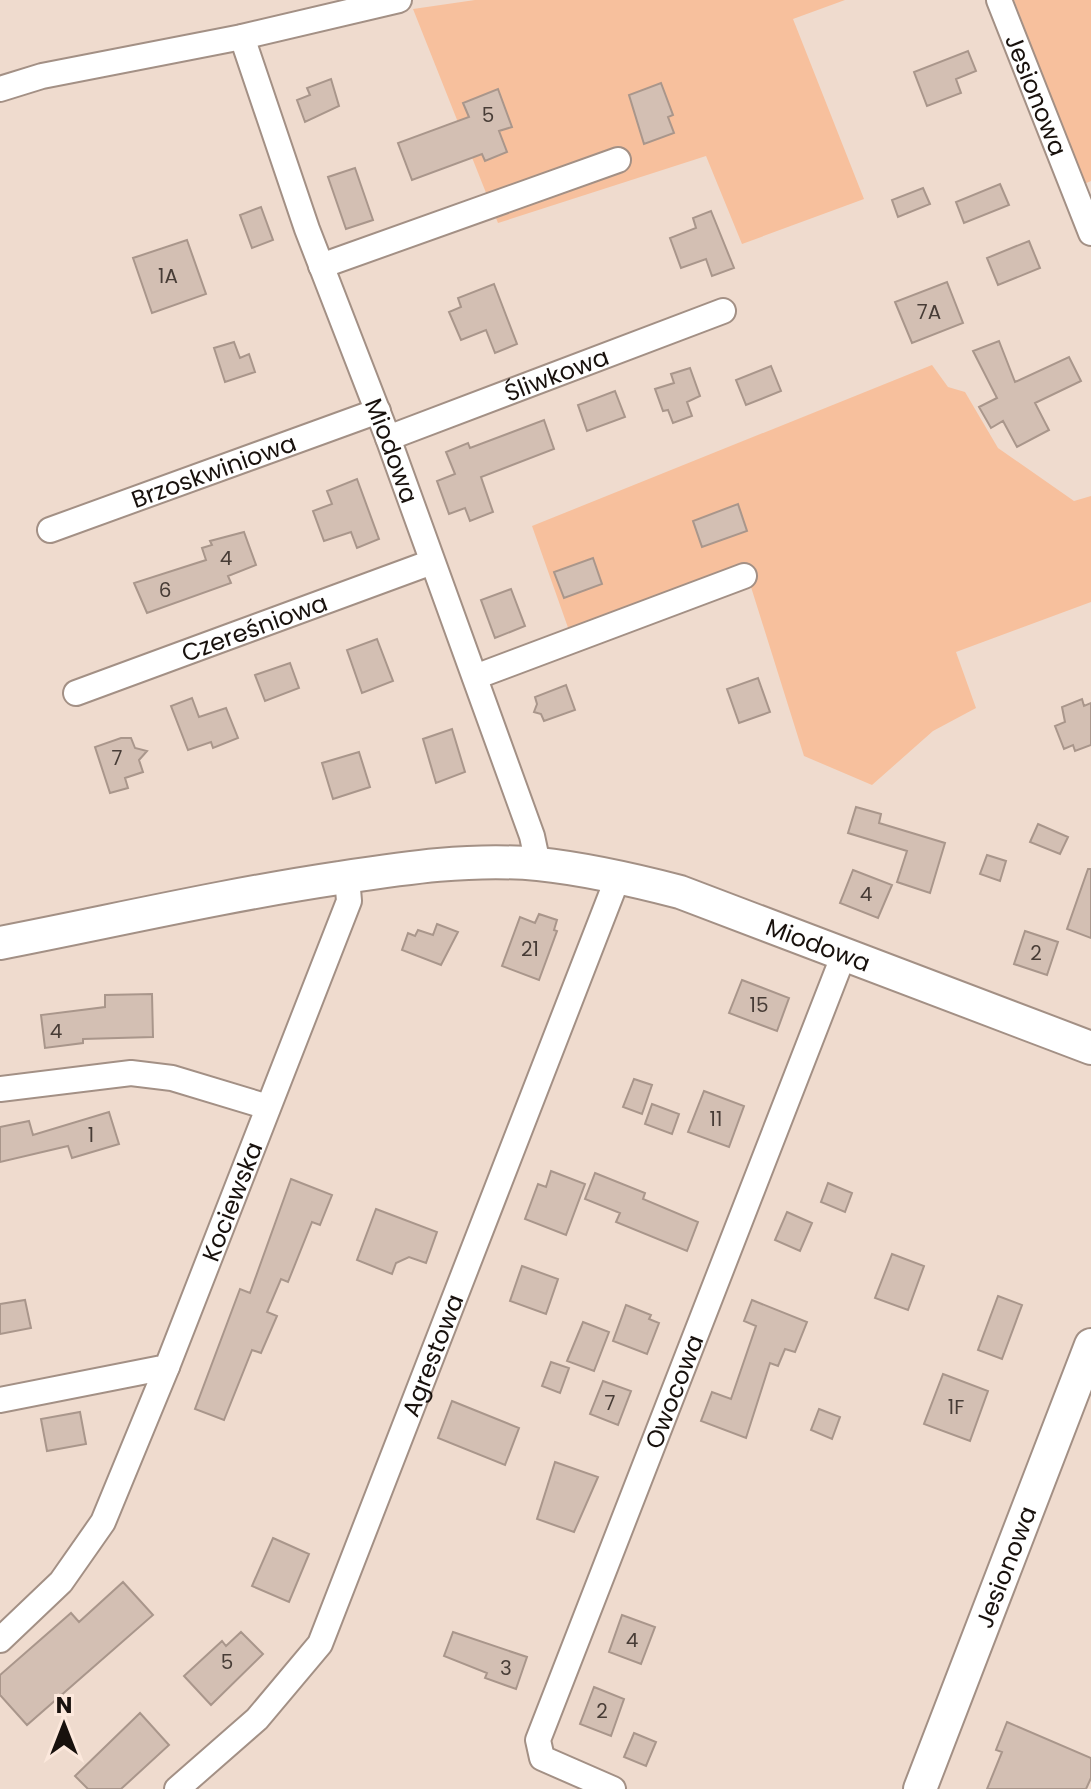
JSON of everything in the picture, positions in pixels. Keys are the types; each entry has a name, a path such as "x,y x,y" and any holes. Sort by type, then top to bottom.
{"main road":[{"name":"Miodowa","path":"0,943 347,877 453,864 538,864 618,877 680,892 1091,1048"},
{"name":"Jesionowa","path":"920,1789 1091,1345"}],"street":[{"path":"0,89 42,76 242,37 399,0"},
{"name":"Jesionowa","path":"999,0 1091,233"},
{"name":"Miodowa","path":"242,37 321,266 388,438 532,836 538,864"},
{"path":"321,266 618,160"},
{"name":"Śliwkowa","path":"388,438 723,311"},
{"name":"Brzoskwiniowa","path":"50,530 378,411"},
{"name":"Czereśniowa","path":"76,693 432,562"},
{"path":"475,677 744,576"},
{"name":"Kociewska","path":"0,1640 61,1582 103,1522 167,1367 349,901 347,877"},
{"name":"Agrestowa","path":"177,1789 257,1719 320,1644 618,877"},
{"name":"Owocowa","path":"613,1789 542,1758 538,1740 844,954"},
{"path":"0,1089 131,1073 172,1078 268,1107"},
{"path":"0,1400 167,1367"}],"shaded area":[{"path":"475,0 845,0 793,19 864,199 742,244 706,156 498,223 413,9"},
{"path":"1014,0 1091,0 1091,181 1084,184"},
{"path":"932,365 948,387 965,392 998,448 1074,501 1091,496 1091,602 956,652 976,708 933,731 872,785 804,756 751,587 577,653 532,526"}],"building":[{"path":"968,51 976,71 956,79 961,93 927,106 914,72"},
{"path":"331,79 339,106 305,122 297,100 310,95 307,88"},
{"path":"661,83 673,115 668,117 674,133 644,144 629,95"},
{"path":"498,89 512,127 499,131 507,152 485,161 482,154 412,180 398,143 469,117 463,103"},
{"path":"355,168 373,220 346,229 328,177"},
{"path":"1000,184 1009,205 964,223 956,202"},
{"path":"923,188 930,204 898,217 892,200"},
{"path":"261,207 273,240 252,248 240,215"},
{"path":"711,211 734,268 712,276 706,259 681,268 670,238 696,228 693,218"},
{"path":"187,240 206,294 152,313 133,258"},
{"path":"1029,241 1040,268 998,285 987,258"},
{"path":"947,282 963,323 912,343 895,302"},
{"path":"494,284 517,344 495,353 486,330 461,340 449,312 461,307 458,298"},
{"path":"999,341 1015,382 1069,357 1081,381 1035,403 1049,430 1017,447 1003,421 991,428 979,407 997,398 973,351"},
{"path":"234,342 240,358 249,354 255,372 225,382 214,348"},
{"path":"771,366 781,391 746,405 736,380"},
{"path":"690,368 700,396 687,402 692,416 673,423 668,410 663,411 655,389 674,383 671,374"},
{"path":"615,391 625,417 587,431 578,405"},
{"path":"544,420 554,449 481,477 493,512 470,521 465,508 449,514 437,481 455,474 446,452 468,443 470,448"},
{"path":"357,479 379,539 357,548 351,532 324,541 313,511 332,504 327,491"},
{"path":"738,504 747,531 702,547 693,521"},
{"path":"244,532 256,565 228,576 231,583 147,613 134,583 206,560 202,548 212,545 210,541"},
{"path":"593,558 602,584 564,598 554,572"},
{"path":"511,589 525,626 495,638 481,600"},
{"path":"377,639 393,681 362,693 347,650"},
{"path":"290,663 299,688 265,701 255,675"},
{"path":"758,678 770,712 739,723 727,689"},
{"path":"566,685 575,710 544,721 541,714 534,712 537,704 535,697"},
{"path":"192,698 199,717 226,708 238,738 213,748 211,742 188,750 171,706"},
{"path":"1082,699 1084,706 1091,703 1091,745 1075,751 1073,745 1064,749 1055,726 1065,722 1062,707"},
{"path":"452,729 465,772 436,783 423,739"},
{"path":"121,738 131,738 135,748 147,751 139,760 143,772 125,778 128,788 110,793 95,747"},
{"path":"359,752 370,787 333,799 322,763"},
{"path":"856,807 881,814 879,823 945,843 930,893 897,882 907,851 848,833"},
{"path":"1038,824 1068,837 1060,854 1030,842"},
{"path":"987,855 1006,861 1000,881 980,874"},
{"path":"1088,869 1091,869 1091,938 1067,929"},
{"path":"853,870 892,885 878,918 840,903"},
{"path":"539,914 557,920 554,930 557,931 539,980 502,966 520,917 535,923"},
{"path":"437,924 458,932 441,965 402,950 408,933 415,936 418,930 433,935"},
{"path":"1025,931 1058,942 1047,975 1014,964"},
{"path":"742,980 789,998 777,1031 729,1013"},
{"path":"152,994 153,1037 83,1039 83,1043 45,1048 41,1015 105,1007 105,995"},
{"path":"634,1079 652,1085 642,1114 623,1107"},
{"path":"704,1091 744,1106 729,1147 688,1132"},
{"path":"652,1104 679,1114 672,1134 645,1124"},
{"path":"109,1112 119,1144 72,1158 68,1146 0,1162 0,1127 29,1121 33,1135"},
{"path":"551,1171 585,1184 566,1235 525,1219 538,1184 546,1187"},
{"path":"595,1173 645,1193 643,1199 698,1222 687,1251 616,1222 620,1213 585,1199"},
{"path":"291,1179 332,1195 320,1225 312,1222 288,1282 281,1279 267,1312 277,1316 261,1353 252,1350 224,1420 195,1409 240,1289 250,1293"},
{"path":"828,1183 852,1193 845,1212 821,1202"},
{"path":"376,1209 437,1232 426,1263 409,1257 396,1263 392,1274 357,1260"},
{"path":"787,1212 812,1223 800,1251 775,1240"},
{"path":"892,1254 924,1266 908,1310 875,1298"},
{"path":"522,1266 558,1279 546,1314 510,1301"},
{"path":"998,1296 1022,1305 1002,1359 978,1350"},
{"path":"25,1300 31,1328 0,1334 0,1304"},
{"path":"752,1300 807,1322 795,1352 785,1349 778,1366 770,1363 746,1438 701,1421 712,1392 731,1399 756,1326 744,1321"},
{"path":"626,1305 651,1315 649,1319 659,1323 647,1354 613,1341"},
{"path":"583,1322 609,1332 594,1371 567,1361"},
{"path":"551,1362 569,1368 560,1393 542,1386"},
{"path":"943,1374 988,1391 970,1441 924,1424"},
{"path":"603,1381 631,1391 618,1425 590,1414"},
{"path":"452,1401 519,1428 505,1465 438,1438"},
{"path":"819,1409 840,1417 832,1439 811,1430"},
{"path":"80,1412 86,1444 47,1451 41,1419"},
{"path":"555,1462 598,1477 574,1532 537,1519"},
{"path":"273,1538 309,1554 289,1602 252,1586"},
{"path":"123,1582 153,1615 27,1725 0,1695 0,1675 71,1613 79,1622"},
{"path":"622,1615 655,1627 641,1664 609,1652"},
{"path":"241,1632 263,1654 211,1705 184,1676 222,1641 226,1646"},
{"path":"453,1632 527,1657 516,1689 485,1678 487,1673 444,1656"},
{"path":"594,1687 624,1699 611,1736 580,1724"},
{"path":"140,1713 169,1745 121,1789 88,1789 75,1776"},
{"path":"1007,1722 1091,1758 1091,1778 1086,1789 987,1789 1002,1752 996,1750"},
{"path":"634,1733 656,1742 646,1766 624,1757"}]}
